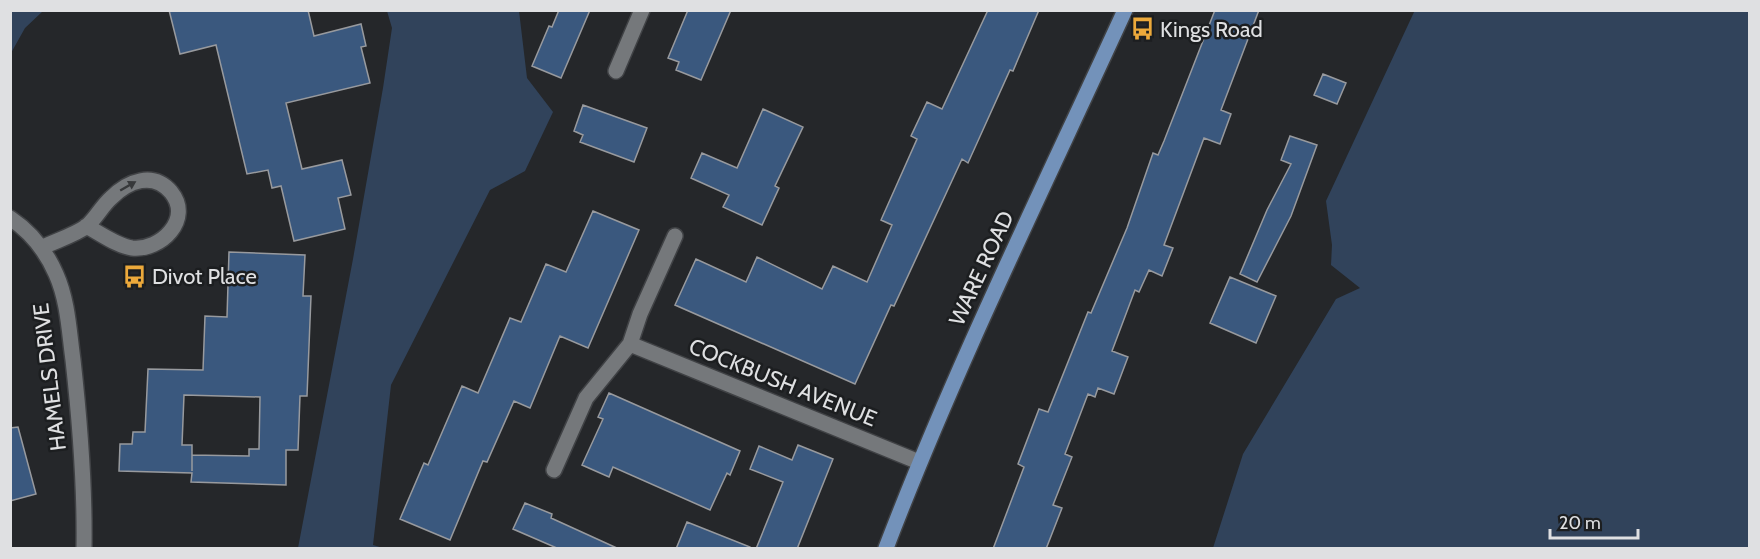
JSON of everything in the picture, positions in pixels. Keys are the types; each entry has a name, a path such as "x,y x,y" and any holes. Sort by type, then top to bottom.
{"main road":[{"name":"WARE ROAD","path":"886,549 919,462 976,332 1125,10"}],"street":[{"path":"616,71 642,10"},
{"path":"41,248 86,226 111,198 126,186 139,180 151,179 165,185 174,196 178,209 177,219 168,235 156,244 142,248 129,247 86,226"},
{"name":"HAMELS DRIVE","path":"10,218 30,234 41,248 57,275 67,307 81,441 84,549"},
{"path":"554,470 586,398 630,344 640,314 675,236"},
{"name":"COCKBUSH AVENUE","path":"630,344 919,462"}],"shaded area":[{"path":"11,10 43,11 25,28 11,53"},
{"path":"1415,10 1749,11 1749,548 1213,548 1243,454 1336,299 1360,288 1331,265 1332,245 1326,201"},
{"path":"387,11 519,11 527,78 553,112 525,171 490,190 391,385 373,545 383,548 298,548 383,88 392,28"}],"building":[{"path":"169,10 308,10 314,36 361,24 366,46 361,47 370,83 286,103 302,169 342,160 351,195 338,198 345,229 294,241 281,186 272,188 268,170 247,174 216,45 180,54"},
{"path":"559,10 590,10 561,78 532,66 549,26 552,27"},
{"path":"688,10 731,10 701,80 676,70 679,62 668,58"},
{"path":"988,10 1039,10 1013,71 1010,70 968,163 962,159 855,384 675,305 696,259 746,282 757,257 822,289 833,266 867,282 892,225 881,220 917,139 911,136 927,102 942,109"},
{"path":"1215,10 1259,10 1221,110 1231,114 1220,144 1204,138 1164,245 1173,248 1162,276 1149,270 1139,292 1135,290 1112,351 1128,357 1114,394 1098,388 1095,397 1088,394 1065,454 1072,457 1053,505 1062,508 1046,549 993,549 1024,467 1018,464 1039,409 1048,412 1088,312 1091,313 1127,228 1153,153 1158,155 1164,141"},
{"path":"1323,74 1346,83 1337,104 1314,95"},
{"path":"583,105 647,128 634,162 580,142 583,135 574,131"},
{"path":"763,109 803,127 775,186 779,188 762,225 723,207 729,195 691,178 702,153 737,168"},
{"path":"1290,136 1317,145 1291,216 1257,282 1240,274 1267,210 1291,164 1281,160"},
{"path":"593,211 639,230 588,348 560,336 530,408 514,401 487,462 483,461 450,540 400,519 424,463 428,465 462,386 478,393 510,318 521,322 546,264 566,272"},
{"path":"229,252 305,255 303,296 311,296 307,396 300,396 298,450 286,450 286,485 191,482 192,473 119,471 120,444 132,444 133,432 145,432 148,369 203,370 205,316 227,317","holes":["184,395 260,397 259,449 249,449 249,456 192,455 192,445 182,445"]},
{"path":"1230,277 1276,296 1256,343 1210,323"},
{"path":"609,393 740,451 730,475 727,473 710,510 613,467 609,477 582,465 603,419 598,417"},
{"path":"18,427 36,494 10,501 10,428"},
{"path":"798,445 833,459 797,549 756,549 783,482 750,469 759,446 792,460"},
{"path":"525,503 552,514 551,518 619,549 559,549 513,529"},
{"path":"687,522 750,547 750,549 676,549"}],"place":[{"name":"Kings Road","path":"1142,29"},
{"name":"Divot Place","path":"134,276"}]}
